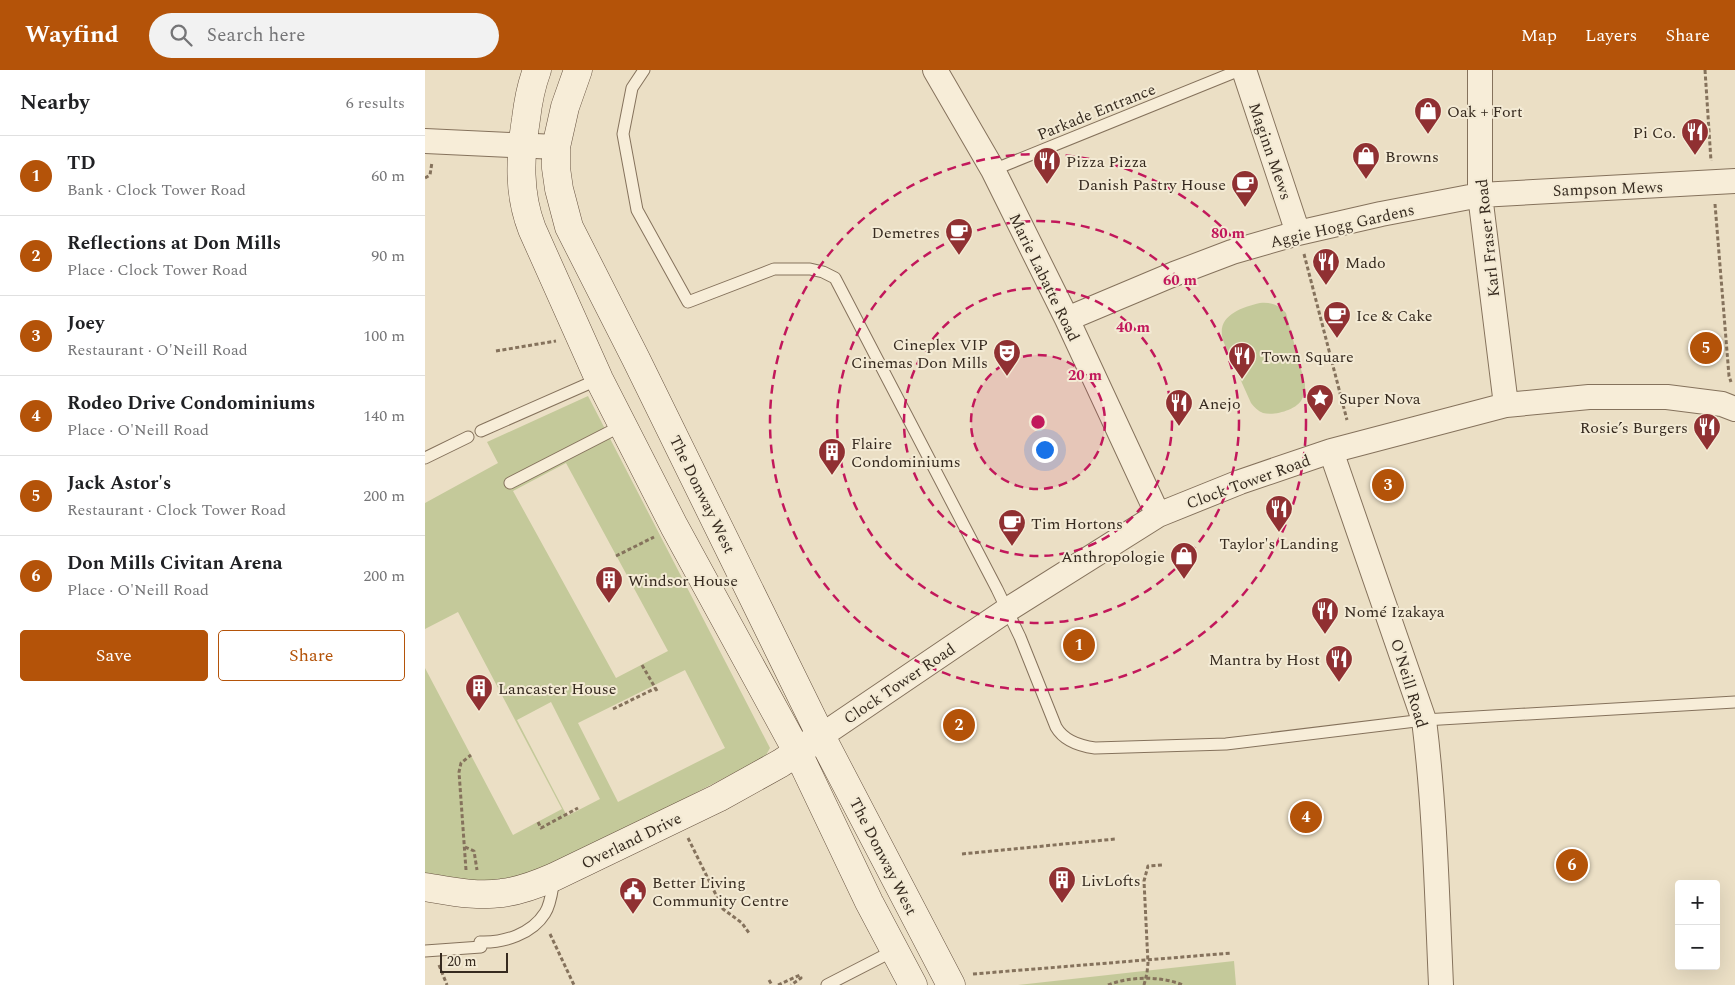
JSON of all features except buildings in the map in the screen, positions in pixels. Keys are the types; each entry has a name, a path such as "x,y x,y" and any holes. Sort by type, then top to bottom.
{"street":[{"name":"The Donway West","path":"537,70 530,89 522,146 521,172 525,211 599,378 674,526 797,753 869,902 913,985"},
{"name":"The Donway West","path":"578,70 565,107 556,147 555,168 569,227 821,736 925,934 962,980"},
{"name":"Marie Labatte Road","path":"935,70 993,170 1067,320 1157,515"},
{"name":"Maginn Mews","path":"1242,70 1298,232"},
{"name":"Karl Fraser Road","path":"1480,70 1480,195 1506,405"},
{"path":"425,141 556,147"},
{"name":"Sampson Mews","path":"1480,195 1724,182"},
{"name":"Aggie Hogg Gardens","path":"1067,320 1123,294 1213,258 1298,232 1480,195"},
{"path":"599,378 636,359"},
{"name":"Clock Tower Road","path":"821,736 1007,610 1157,515 1240,482 1331,451 1506,405 1589,397 1667,397 1722,404 1735,409"},
{"name":"O'Neill Road","path":"1331,451 1424,720 1438,882 1441,985"},
{"name":"Overland Drive","path":"425,887 467,893 496,894 531,886 554,877 718,798 797,753 821,736"},
{"path":"895,950 925,934"}],"lane":[{"path":"644,70 632,88 623,134 637,210 688,302 774,269 810,269 823,272 835,278 1007,610 1056,727 1066,738 1082,746 1111,748 1226,744 1424,720 1735,702"},
{"name":"Parkade Entrance","path":"993,170 1242,70"},
{"path":"481,431 599,378"},
{"path":"510,484 623,425"},
{"path":"425,458 468,437"},
{"path":"425,951 481,948 480,942 505,940 519,935 542,917 548,907 554,877"},
{"path":"827,985 895,950"}],"path":[{"path":"1705,70 1724,182 1729,376 1731,383"},
{"path":"1298,232 1347,420"},
{"path":"495,351 558,341"},
{"path":"616,556 674,526"},
{"path":"613,710 656,690 642,665"},
{"path":"466,872 459,774 461,763 471,755"},
{"path":"538,822 541,828 578,808"},
{"path":"677,818 722,906 749,933"},
{"path":"962,854 1115,839"},
{"path":"465,847 474,851 477,873"},
{"path":"1144,985 1148,960 1144,881 1148,866 1163,865"},
{"path":"542,917 574,985"},
{"path":"962,980 1232,953"},
{"path":"778,985 800,975 801,978 791,985"},
{"path":"1108,985 1125,980 1146,979 1168,980 1183,985"},
{"path":"769,980 772,985"}],"green space":[{"path":"1260,303 1275,305 1286,313 1305,384 1304,395 1299,403 1279,413 1263,413 1251,403 1224,343 1222,334 1222,326 1230,315"},
{"path":"588,396 770,748 761,759 540,873 496,885 425,876 425,668 513,835 562,809 458,612 425,629 425,503 498,463 487,442","holes":["566,463 668,651 616,678 513,491","685,670 725,748 618,802 578,723","551,702 600,799 567,816 517,720"]},
{"path":"1234,961 1236,985 1018,985"}],"place":[{"name":"Oak + Fort","path":"1428,135"},
{"name":"Pi Co.","path":"1695,156"},
{"name":"Browns","path":"1366,180"},
{"name":"Pizza Pizza","path":"1047,185"},
{"name":"Danish Pastry House","path":"1245,208"},
{"name":"Demetres","path":"959,256"},
{"name":"Mado","path":"1326,286"},
{"name":"Ice & Cake","path":"1337,339"},
{"name":"Jack Astor's","path":"1706,348"},
{"name":"Cineplex VIP Cinemas Don Mills","path":"1007,377"},
{"name":"Town Square","path":"1242,380"},
{"name":"Super Nova","path":"1320,422"},
{"name":"Anejo","path":"1179,427"},
{"name":"Rosie’s Burgers","path":"1707,451"},
{"name":"Flaire Condominiums","path":"832,476"},
{"name":"Joey","path":"1388,485"},
{"name":"Taylor's Landing","path":"1279,533"},
{"name":"Tim Hortons","path":"1012,547"},
{"name":"Anthropologie","path":"1184,580"},
{"name":"Windsor House","path":"609,604"},
{"name":"Nomé Izakaya","path":"1325,635"},
{"name":"TD","path":"1079,645"},
{"name":"Mantra by Host","path":"1339,683"},
{"name":"Lancaster House","path":"479,712"},
{"name":"Reflections at Don Mills","path":"959,725"},
{"name":"Rodeo Drive Condominiums","path":"1306,817"},
{"name":"Don Mills Civitan Arena","path":"1572,865"},
{"name":"LivLofts","path":"1062,904"},
{"name":"Better Living Community Centre","path":"633,915"}]}
